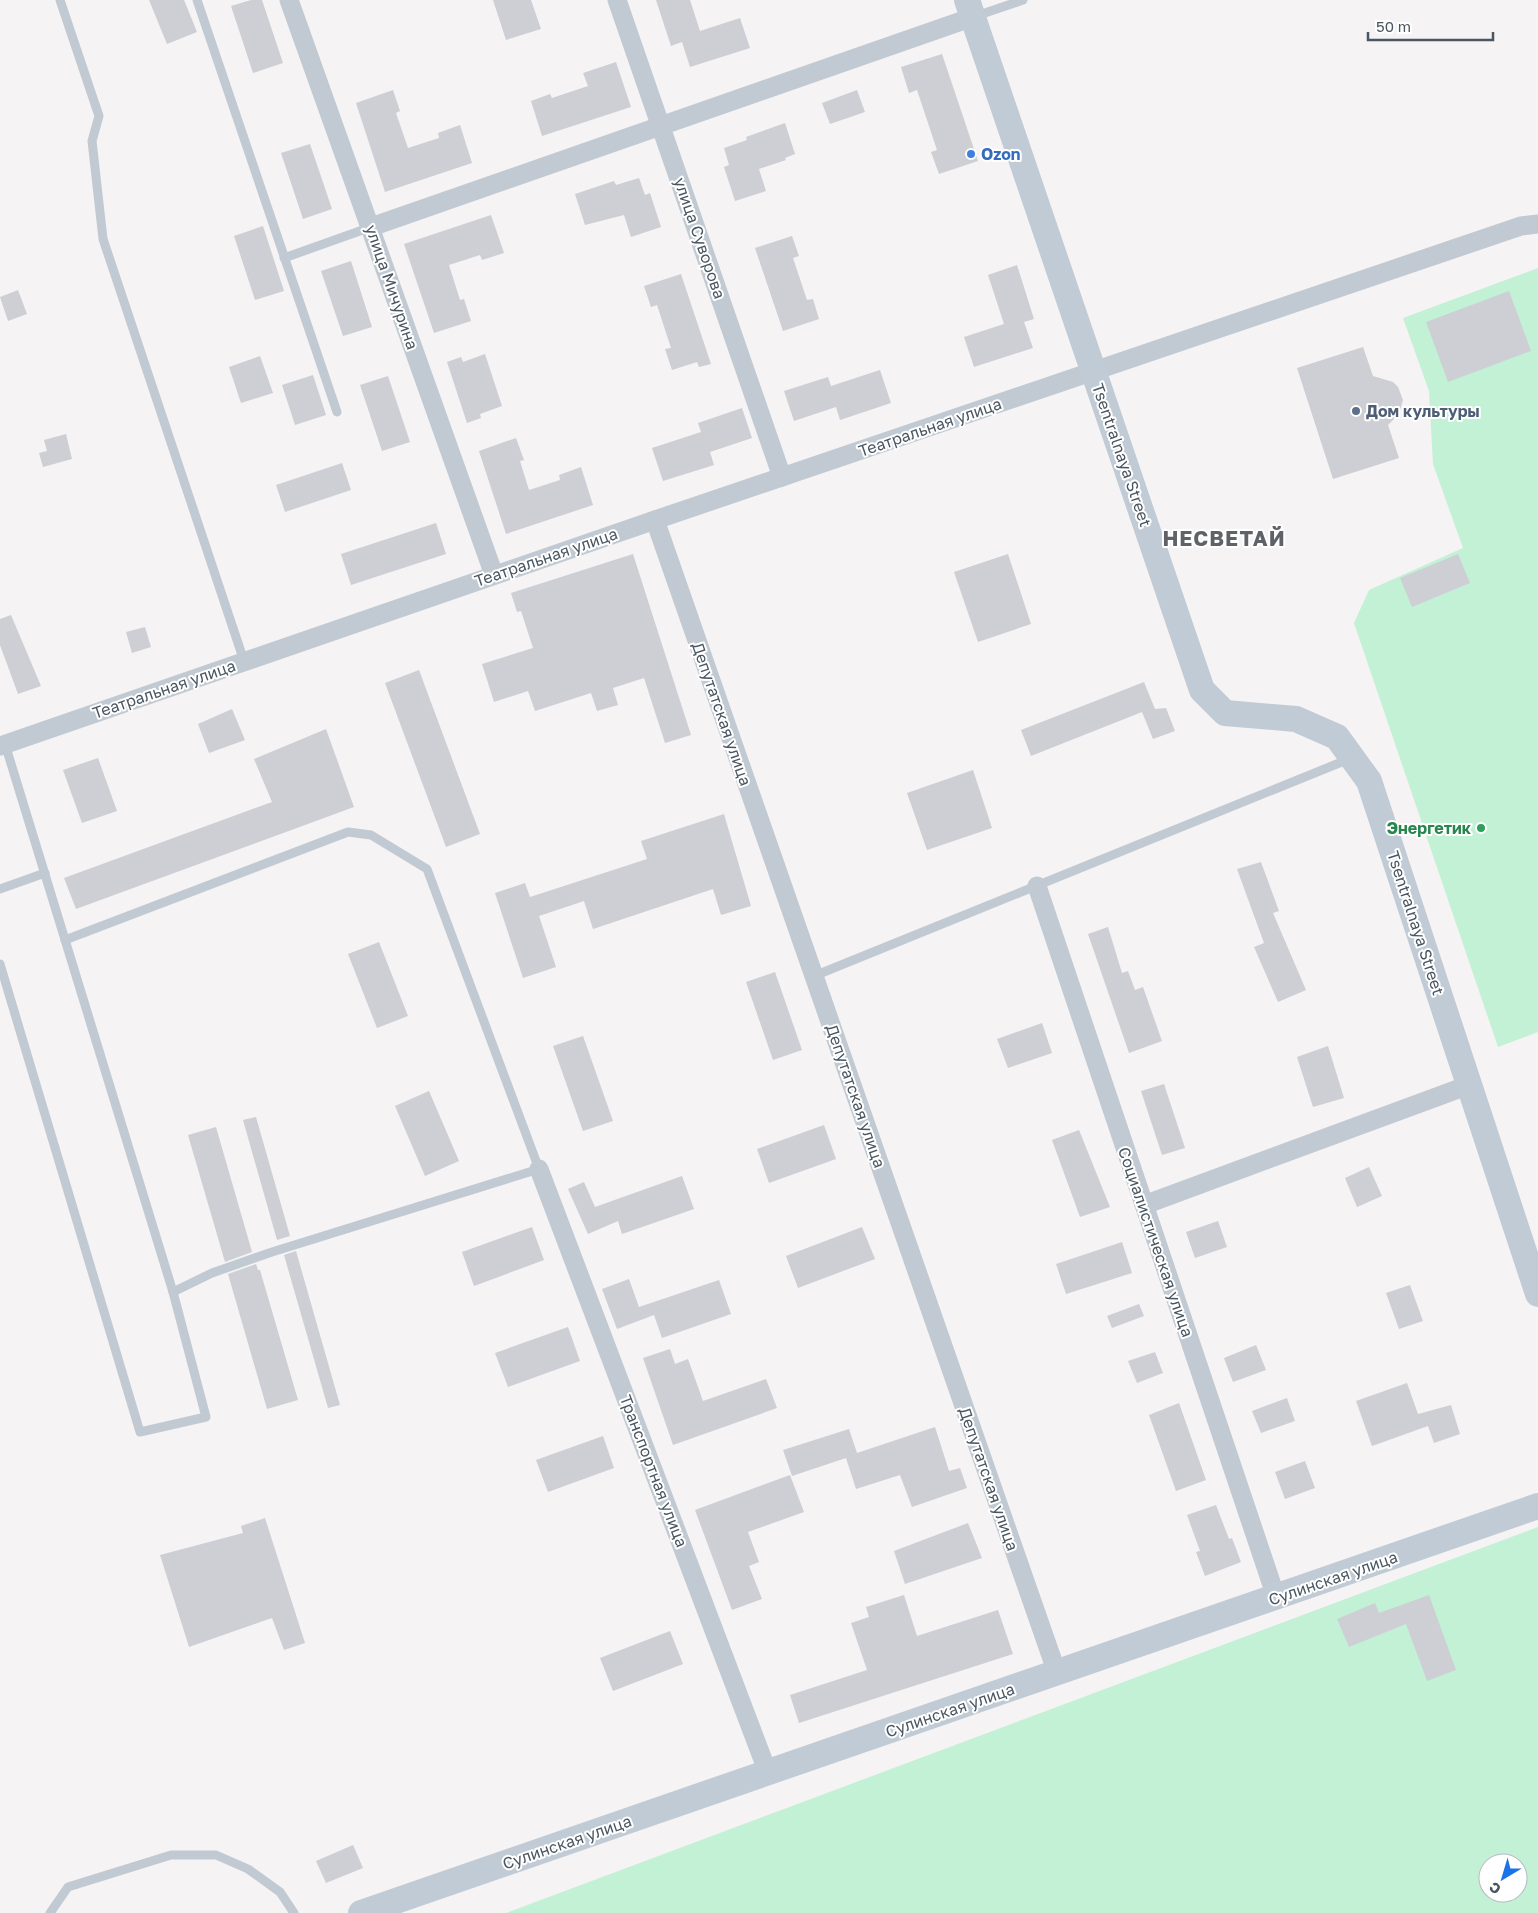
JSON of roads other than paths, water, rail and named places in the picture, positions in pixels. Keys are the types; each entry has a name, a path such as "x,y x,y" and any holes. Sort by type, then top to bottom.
{"main road":[{"name":"Tsentralnaya Street","path":"970,8 1202,690 1225,713 1296,719 1337,737 1369,782 1538,1294"},
{"name":"Сулинская улица","path":"361,1913 1538,1506"}],"street":[{"name":"улица Мичурина","path":"289,0 494,575"},
{"name":"улица Суворова","path":"617,0 782,477"},
{"path":"371,227 661,126 970,8"},
{"name":"Театральная улица","path":"2,739 244,661 1521,226 1538,224"},
{"name":"Депутатская улица","path":"654,520 1057,1673"},
{"name":"Социалистическая улица","path":"1037,886 1276,1597"},
{"path":"1144,1205 1469,1085"},
{"name":"Транспортная улица","path":"539,1169 768,1773"}],"lane":[{"path":"60,0 99,116 92,141 103,239 244,661"},
{"path":"197,0 337,412"},
{"path":"970,8 1023,0"},
{"path":"284,258 371,227"},
{"path":"0,964 140,1432 206,1417 173,1292 2,739"},
{"path":"814,976 1352,758"},
{"path":"65,940 348,832 371,835 427,869 539,1169 272,1252 212,1273 173,1292"},
{"path":"0,889 45,873"},
{"path":"50,1913 68,1887 171,1855 216,1856 248,1869 280,1892 294,1913"}],"place":[{"name":"Ozon","path":"971,154"},
{"name":"Дом культуры","path":"1356,411"},
{"name":"Энергетик","path":"1481,828"}],"district":[{"name":"НЕСВЕТАЙ","path":"1224,539"}]}
